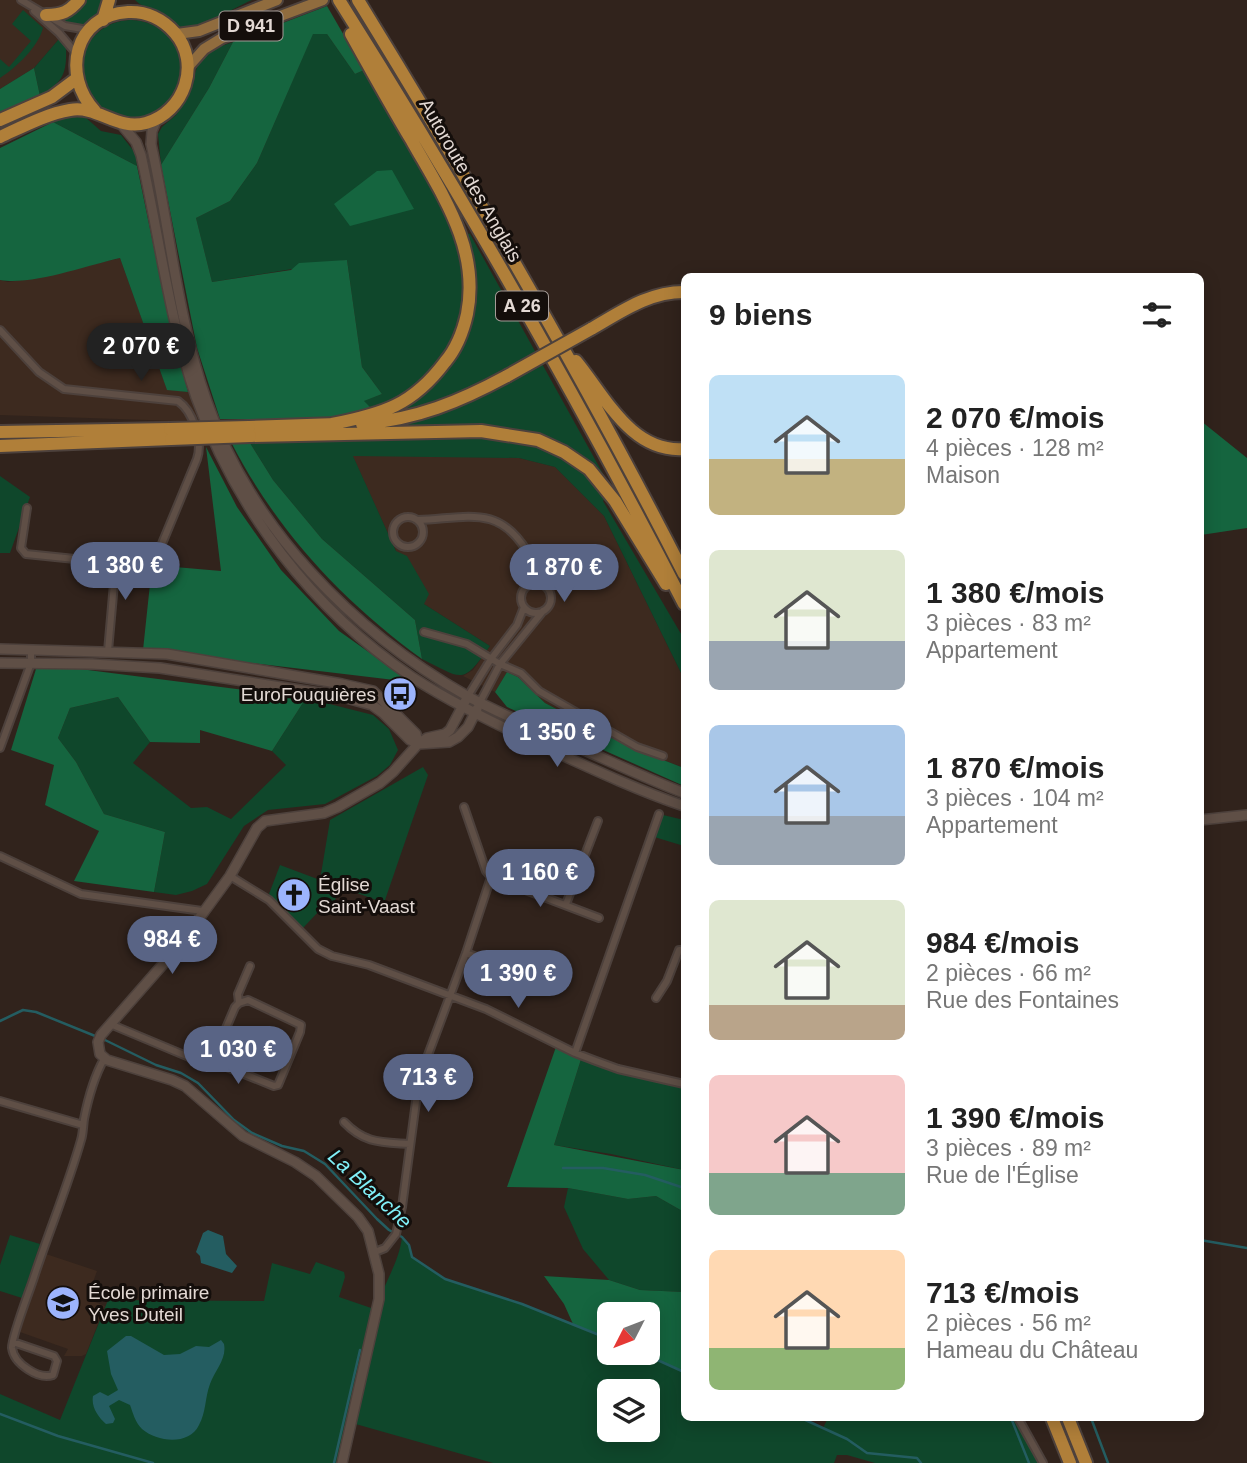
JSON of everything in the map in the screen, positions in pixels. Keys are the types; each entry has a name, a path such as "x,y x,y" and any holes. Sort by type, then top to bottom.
{"highway":[{"path":"46,15 58,15 68,11 79,0"},
{"path":"103,20 108,0"},
{"path":"128,0 136,12"},
{"path":"331,0 345,16 453,215 469,261 470,296 464,326 454,351 416,394 395,407 335,429"},
{"name":"Autoroute des Anglais","path":"339,0 345,16 477,226 565,382 681,598"},
{"name":"Autoroute des Anglais","path":"361,5 443,139 557,337 681,567"},
{"path":"124,12 136,12 159,19 177,34 187,55 188,67 180,98 170,110 157,119 133,125 107,119 95,111 86,102 76,79 77,54 90,30 103,20 124,12"},
{"path":"0,120 52,97 76,79"},
{"path":"0,137 68,110 95,111"},
{"path":"592,332 634,304 668,292 681,292"},
{"path":"335,429 406,424 457,407 592,332 638,310 681,299"},
{"path":"557,337 628,427 645,441 661,447 681,449"},
{"path":"0,446 170,434 335,429 481,431 538,440 565,452 589,469 615,501 681,609"},
{"path":"0,432 170,434"},
{"path":"1053,1421 1070,1463"},
{"path":"1069,1421 1086,1463"}],"main road":[{"name":"D 941","path":"177,34 199,31 277,0"},
{"name":"D 941","path":"188,67 204,49 222,38 323,0"}],"street":[{"path":"21,0 69,43 77,54"},
{"path":"30,7 65,26 90,30"},
{"path":"157,119 152,131 152,144 187,332 208,404 244,481 288,545 345,607 403,654 468,696 541,732 681,792"},
{"path":"121,124 136,142 141,155 186,366 209,432 247,505 298,575 355,634 412,676 475,713 652,795 681,805"},
{"path":"0,330 38,372 64,389 173,400 183,404 200,445 200,451 161,545 148,552 117,551 108,651"},
{"path":"27,508 21,548 26,554 114,564"},
{"path":"0,663 160,668 339,696 372,705 410,740 418,744 449,742 464,732 500,664 551,601 550,592 517,535 501,522 484,517 418,520 410,517 397,522 393,531 399,544 409,547 422,539 423,529 418,520"},
{"path":"342,1463 377,1311 379,1274 368,1231 358,1217 316,1176 295,1162 243,1136 185,1086 104,1059 100,1054 100,1038 179,946 230,876 257,828 265,821 324,813 338,807 380,783 418,744 450,730 491,659 517,625 524,607 521,595 526,587 528,553"},
{"path":"526,587 534,583 544,585"},
{"path":"524,607 533,612 543,611"},
{"path":"424,632 467,644 521,673 539,691 636,747 663,756"},
{"path":"0,649 167,654 373,691 416,734 418,744"},
{"path":"0,748 31,663 32,650"},
{"path":"464,807 486,871 491,877 599,918"},
{"path":"575,1053 659,814"},
{"path":"1204,820 1247,816"},
{"path":"566,904 598,821"},
{"path":"0,856 81,894 202,911"},
{"path":"230,876 269,900 318,949 332,956 369,965 486,1009 575,1053 618,1069 681,1083"},
{"path":"375,1252 385,1248 396,1233 419,1079 491,877"},
{"path":"656,998 681,950"},
{"path":"466,953 551,985"},
{"path":"239,1003 238,994 250,966"},
{"path":"110,1024 208,1065 239,1003 248,1000 301,1025 278,1085 274,1086 212,1061"},
{"path":"13,1342 54,1356 57,1361 52,1375 26,1369 11,1346 83,1137 83,1125 98,1070 104,1059"},
{"path":"0,1101 83,1125"},
{"path":"344,1122 356,1134 373,1142 410,1144"},
{"path":"1020,1421 1043,1463"}],"shaded area":[{"path":"0,0 68,0 60,11 59,39 34,68 0,89"},
{"path":"120,258 167,389 188,392 200,419 177,421 0,415 0,280 8,282 29,279"},
{"path":"352,455 519,458 555,467 604,516 681,673 681,767 632,748 545,703 518,677 507,672 495,692 463,676 473,670 490,646 424,604 396,551"},
{"name":"École primaire Yves Duteil","path":"46,1254 97,1271 87,1299 105,1306 86,1354 82,1356 64,1356 68,1349 20,1332"}],"green space":[{"path":"83,0 104,0 92,20 75,25 59,19"},
{"path":"135,0 252,0 214,19 185,27 173,25"},
{"path":"327,6 364,70 355,74 327,34 313,34 257,163 230,201 196,218 212,282 291,270 299,263 347,260 362,367 382,394 364,401 372,409 335,417 297,420 220,419 197,348 161,165 209,88 233,42"},
{"path":"23,10 43,28 37,42 26,56 0,78 0,59 9,67 31,41 12,24"},
{"path":"131,20 150,24 166,35 177,51 181,70 177,89 166,105 150,116 131,120 112,116 96,105 85,89 81,70 85,51 96,35 112,24"},
{"path":"313,33 327,34 355,74 364,70 453,229 470,234 612,490 603,501 681,634 681,673 604,516 555,467 519,458 353,456 396,551 407,556 429,594 424,604 490,646 473,668 461,675 422,659 415,620 322,539 273,480 250,443 405,440 404,414 382,417 363,401 382,394 362,367 347,260 212,282 196,218 230,201 257,163"},
{"path":"59,39 66,47 64,71 59,81 40,96 34,68"},
{"path":"233,42 209,88 161,165 158,134 185,101 199,62 210,50"},
{"path":"34,68 40,96 0,115 0,89"},
{"path":"73,114 85,117 101,131 121,135 136,154 137,166 53,122"},
{"path":"53,122 137,166 168,316 188,392 167,390 120,258 43,278 0,280 0,148"},
{"path":"392,170 414,209 350,226 334,204 377,171"},
{"path":"1204,423 1247,458 1247,528 1204,535"},
{"path":"231,442 250,443 273,480 322,539 415,620 422,659 365,613 313,562 269,505"},
{"path":"206,447 237,507 281,570 339,631 411,682 143,650 152,565 221,571"},
{"path":"0,476 30,497 10,553 0,553"},
{"path":"36,669 80,669 306,698 272,751 200,730 200,743 150,742 118,697 70,708 58,738 76,762 104,814 165,832 154,892 74,881 99,831 45,805 54,765 11,750"},
{"path":"507,672 518,677 545,703 632,748 681,767 681,785 507,707 495,692"},
{"path":"118,697 150,742 133,763 191,808 207,807 231,819 286,765 272,751 306,698 373,715 389,729 398,750 390,765 377,776 325,804 268,810 244,826 207,884 176,895 154,892 165,832 104,814 76,762 58,738 70,708"},
{"path":"423,767 428,775 384,903 341,887 328,915 319,911 303,928 269,894 280,865 320,880 330,820"},
{"path":"659,814 681,819 681,845 651,836"},
{"path":"557,1044 582,1056 554,1145 681,1169 681,1210 656,1196 628,1199 568,1188 507,1187"},
{"path":"582,1056 618,1069 681,1083 681,1169 554,1145"},
{"path":"568,1188 628,1199 656,1196 681,1210 681,1292 640,1290 609,1280 583,1249 564,1207"},
{"path":"10,1235 40,1244 22,1298 0,1291 0,1265"},
{"path":"402,1237 409,1245 412,1257 445,1279 518,1303 597,1334 597,1365 660,1365 660,1361 681,1371 681,1421 808,1421 823,1428 826,1421 1020,1421 1043,1463 875,1463 837,1455 834,1463 493,1463 352,1423 342,1463 0,1463 0,1394 60,1420 108,1300 264,1301 272,1263 310,1274 316,1262 344,1272 339,1297 377,1310"},
{"path":"544,1276 609,1280 640,1290 681,1292 681,1371 660,1361 660,1302 597,1302 597,1334 573,1324 564,1304"}],"water":[{"path":"208,1230 223,1236 226,1254 237,1266 232,1273 201,1263 196,1252 203,1233"},
{"path":"126,1336 131,1336 164,1355 180,1354 196,1346 209,1347 221,1340 224,1344 224,1355 210,1384 201,1420 194,1432 188,1436 172,1440 148,1433 134,1417 130,1405 119,1400 109,1406 115,1419 113,1423 106,1424 98,1415 93,1396 100,1392 108,1396 118,1390 111,1374 107,1351"}],"waterway":[{"name":"La Blanche","path":"0,1021 23,1010 36,1012 105,1040 156,1065 181,1073 198,1083 234,1120 252,1133 282,1146 304,1151 325,1164 377,1219 402,1237 409,1245 412,1257 445,1279 522,1304 597,1334"},
{"path":"563,1168 603,1168 645,1175 681,1187"},
{"path":"1204,1241 1247,1248"},
{"path":"334,1463 360,1350"},
{"name":"La Blanche","path":"660,1361 681,1371"},
{"path":"0,1414 58,1436 153,1463"},
{"name":"La Blanche","path":"808,1421 847,1439 867,1453 917,1458 921,1463"},
{"path":"1012,1421 1029,1463"},
{"path":"1092,1421 1108,1463"}],"place":[{"name":"EuroFouquières","path":"400,694"},
{"name":"Église Saint-Vaast","path":"294,895"},
{"name":"École primaire Yves Duteil","path":"63,1303"}]}
